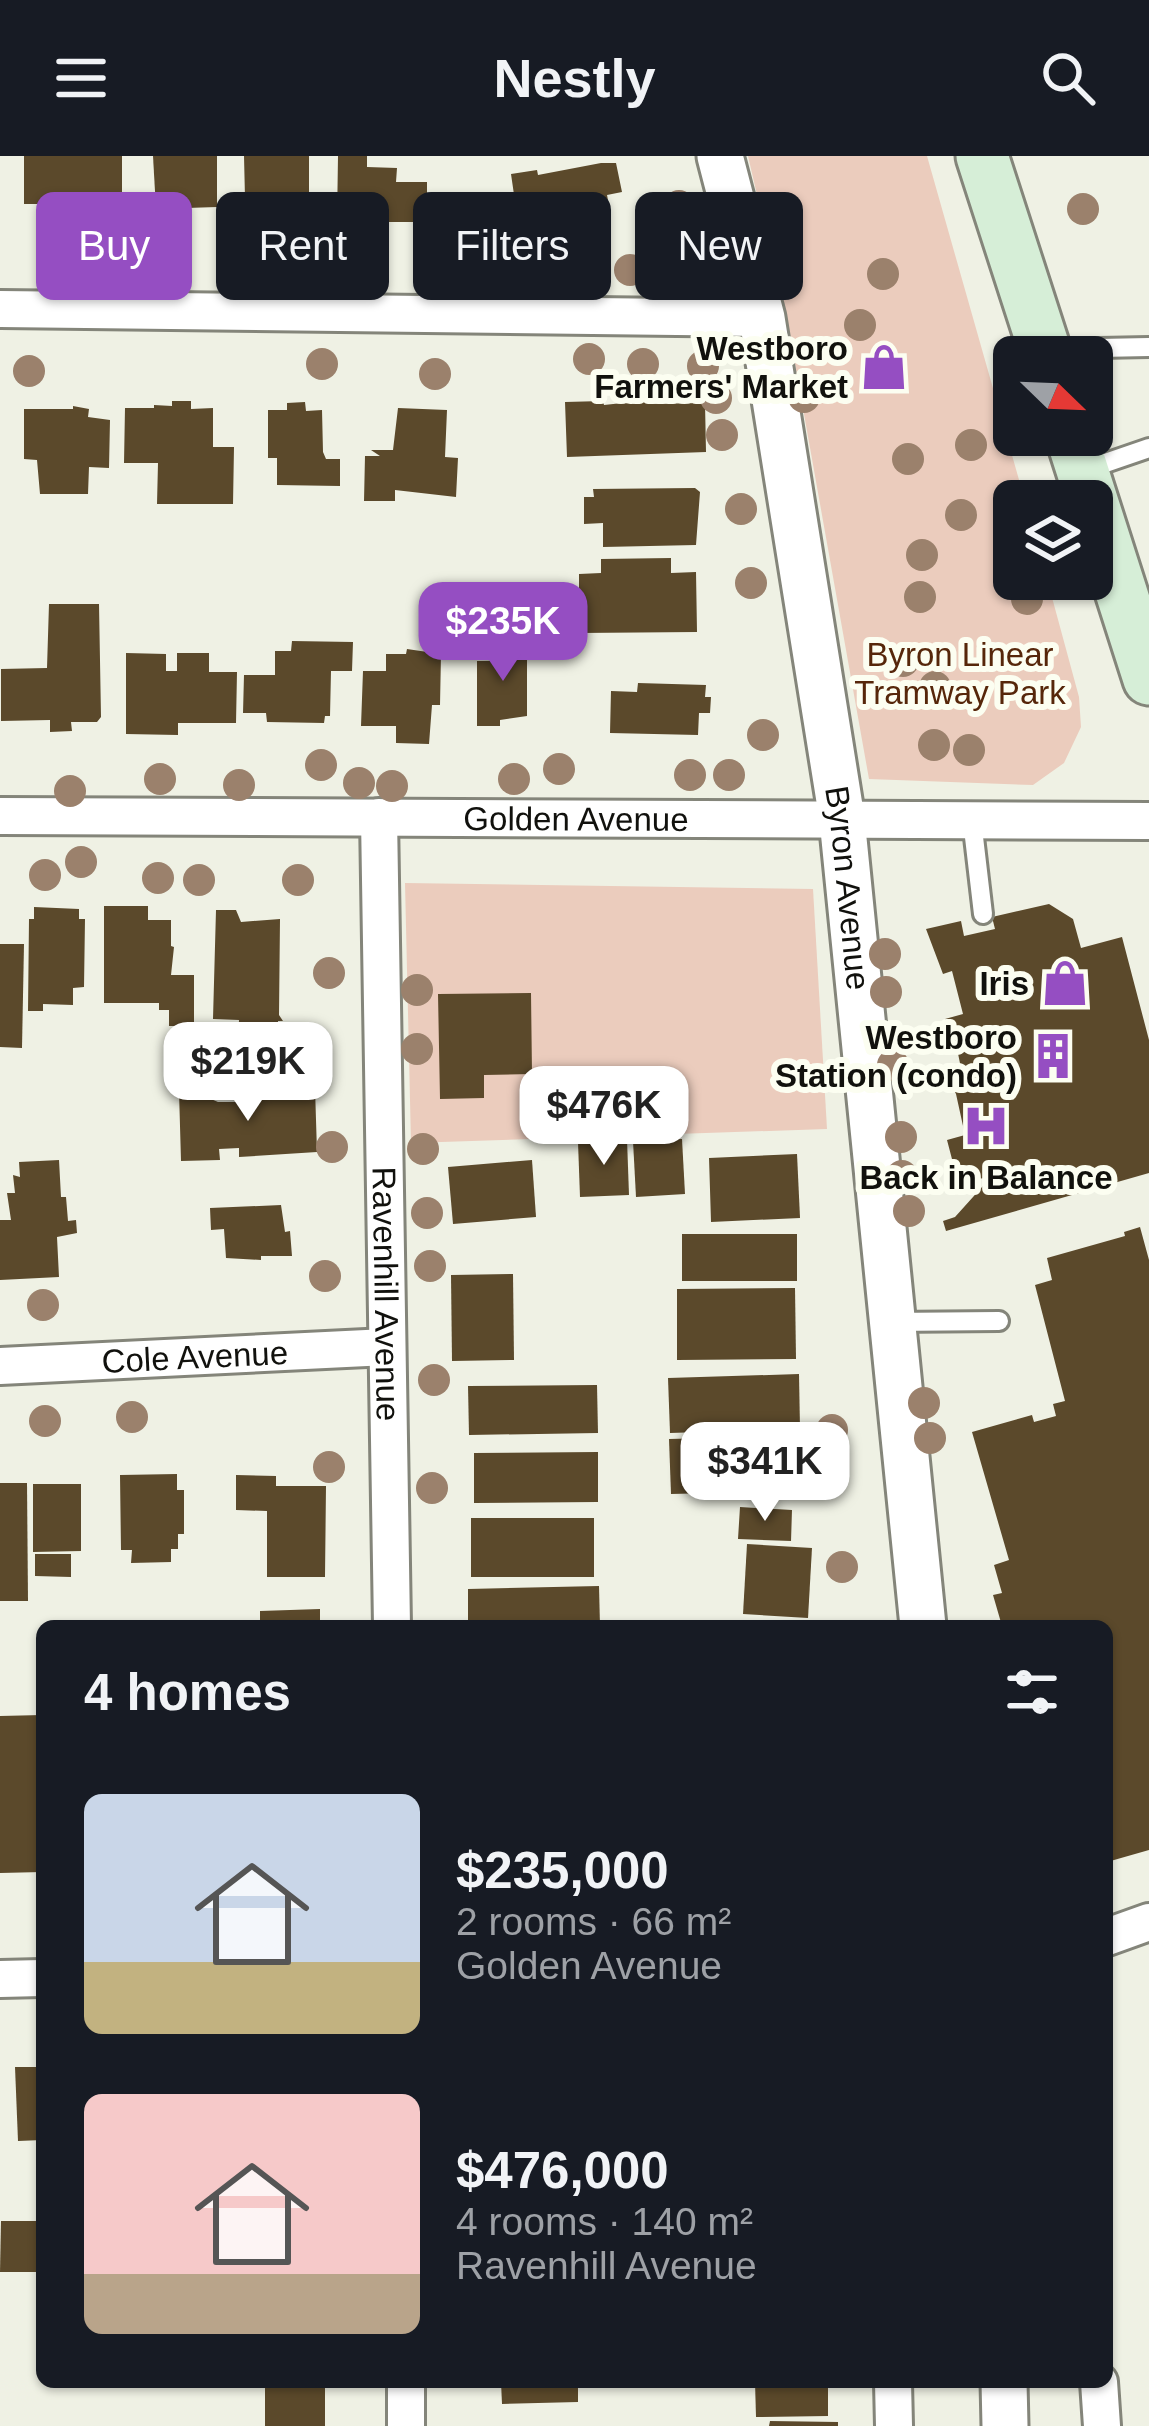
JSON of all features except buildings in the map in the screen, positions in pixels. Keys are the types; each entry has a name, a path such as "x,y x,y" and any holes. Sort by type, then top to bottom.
{"main road":[{"path":"982,156 1040,336"},
{"path":"1078,456 1149,679"}],"street":[{"name":"Byron Avenue","path":"720,156 762,318 842,819 922,1620"},
{"path":"0,309 762,318"},
{"name":"Golden Avenue","path":"0,816 1149,821"},
{"name":"Ravenhill Avenue","path":"379,818 392,1620"},
{"name":"Cole Avenue","path":"0,1366 387,1347"},
{"path":"1113,1935 1149,1922"},
{"path":"0,1979 36,1978"},
{"path":"406,2388 406,2426"},
{"path":"893,2388 894,2426"},
{"path":"1004,2388 1005,2426"},
{"path":"1099,2388 1102,2426"}],"lane":[{"path":"1113,349 1149,347"},
{"path":"1113,450 1149,448"},
{"path":"972,820 983,914"},
{"path":"890,1322 999,1321"}],"green space":[{"name":"Byron Linear Tramway Park","path":"748,156 927,156 993,388 993,456 1012,456 1019,480 993,480 993,600 1053,600 1079,697 1081,727 1064,763 1033,785 869,779 781,300 803,300 803,192 756,192"},
{"path":"405,883 813,889 827,1129 411,1143"}],"place":[{"name":"Westboro Farmers' Market","path":"884,367"},
{"name":"Iris","path":"1065,983"},
{"name":"Westboro Station (condo)","path":"1053,1056"},
{"name":"Back in Balance","path":"986,1126"}]}
